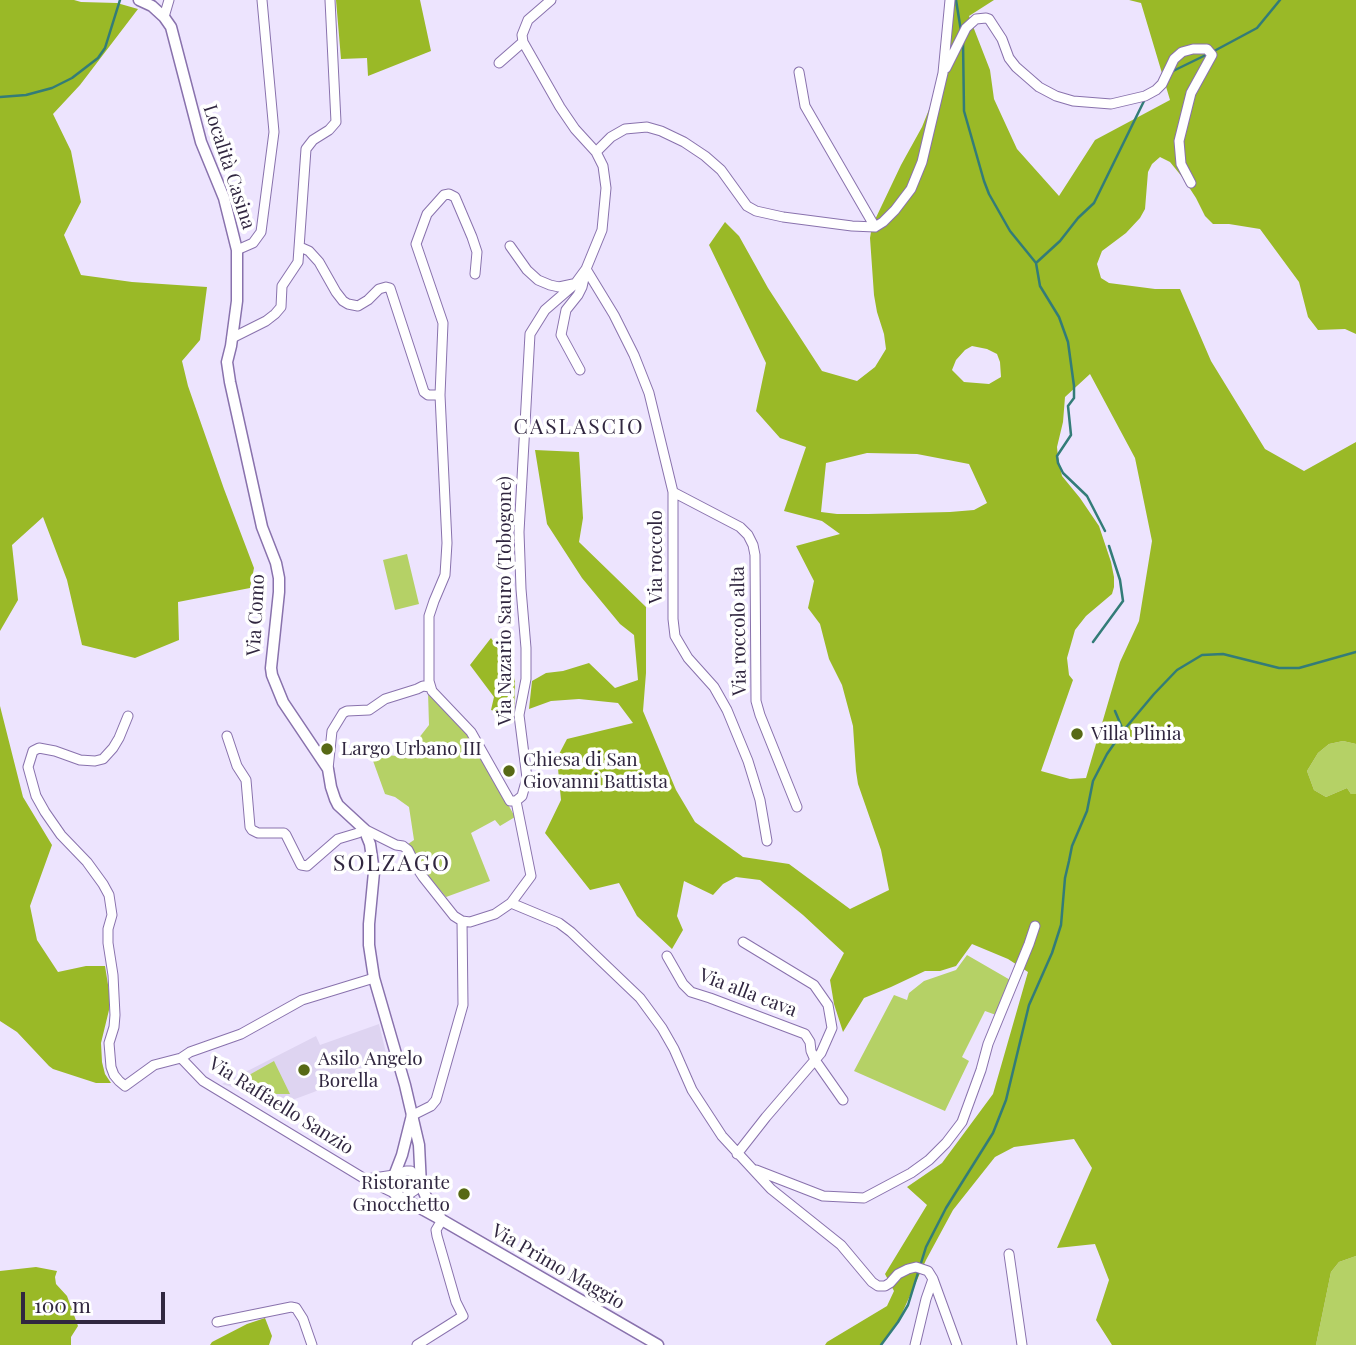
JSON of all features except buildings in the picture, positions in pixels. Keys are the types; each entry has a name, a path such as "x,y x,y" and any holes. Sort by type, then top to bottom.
{"street":[{"path":"139,0 152,6 164,17 169,0"},
{"path":"237,250 253,243 261,232 274,132 262,0"},
{"path":"232,338 275,314 281,307 282,286 298,262 306,149 336,122 330,0"},
{"path":"551,0 528,20 522,35 523,42 560,107 596,152 611,136 625,129 654,129 684,142 705,156 721,170 747,206 756,211 852,226 875,226 883,222 911,189 922,162 943,73 950,0"},
{"name":"Località Casina","path":"164,17 170,27 201,142 224,198 237,250 237,301 232,338"},
{"path":"943,73 966,28 981,18 989,19 1016,67 1039,87 1073,101 1111,104 1145,96 1162,83 1177,55 1182,51 1207,49 1212,55 1191,93 1179,141 1181,164 1191,183"},
{"path":"499,63 523,42"},
{"path":"799,72 805,106 875,226"},
{"name":"Via Nazario Sauro (Tobogone)","path":"516,802 522,796 527,778 519,715 526,679 526,648 519,532 530,334 545,310 575,284 586,268 602,230 606,188 603,166 596,152"},
{"path":"364,830 408,850 422,877 462,922 495,914 511,903 531,876 516,802 507,797 471,732 440,700 430,687 429,681 429,616 445,576 440,395 443,323 416,244 427,214 444,195 455,197 472,237 477,252 475,274"},
{"path":"510,246 527,271 538,280 559,287 575,284"},
{"path":"300,247 309,251 319,262 343,301 353,306 368,300 376,291 390,288 424,392 428,395 440,395"},
{"path":"580,370 561,335 566,310 582,287 586,268"},
{"name":"Via roccolo","path":"586,268 614,315 649,393 673,492 675,636 688,658 714,687 727,710 748,761 760,800 767,841"},
{"name":"Via Como","path":"232,338 227,362 230,382 262,527 279,578 272,675 283,702 328,769 338,805 364,830"},
{"name":"Via roccolo alta","path":"673,492 740,527 753,544 757,701 760,715 797,807"},
{"path":"328,769 332,731 343,713 369,710 385,699 424,686 430,687"},
{"path":"128,716 119,738 103,758 95,761 80,760 39,748 33,751 28,767 36,796 45,813 61,835 87,862 109,895 112,915 108,943 115,1005 114,1027 109,1043 114,1075 125,1086 154,1065 181,1058 190,1052 241,1034 302,1000 373,978"},
{"path":"228,736 237,766 246,780 250,827 258,833 284,833 301,865 307,866 338,839 364,830"},
{"path":"364,830 370,844 374,872 369,924 373,978 405,1085 411,1116 419,1145 420,1181 415,1190 398,1196 392,1181 402,1155 411,1116 436,1100 463,1005 462,922"},
{"path":"511,903 559,923 640,998 662,1028 692,1090 722,1136 771,1189 841,1245 872,1282 885,1286 898,1274 916,1267 931,1275 957,1345"},
{"path":"755,1170 823,1196 864,1198 911,1173 929,1160 962,1122 988,1044 1035,926"},
{"path":"737,1154 821,1053 832,1028 828,1005 814,985 743,942"},
{"name":"Via alla cava","path":"667,956 687,990 802,1032 810,1042 815,1060 843,1100"},
{"name":"Via Raffaello Sanzio","path":"181,1058 203,1081 365,1179 398,1196"},
{"name":"Via Raffaello Sanzio","path":"365,1179 408,1171 420,1181"},
{"name":"Via Primo Maggio","path":"420,1181 429,1203 442,1220"},
{"name":"Via Primo Maggio","path":"398,1196 657,1345"},
{"path":"417,1345 463,1316 456,1302 437,1236 436,1230 442,1220"},
{"path":"1009,1254 1022,1345"},
{"path":"915,1345 931,1275"},
{"path":"217,1322 296,1308 312,1345"}],"shaded area":[{"name":"Asilo Angelo Borella","path":"379,1024 387,1057 314,1092 295,1099 264,1097 222,1084 316,1036 320,1045"}],"green space":[{"path":"0,0 74,0 117,3 138,9 80,85 53,114 71,151 81,202 64,235 81,275 132,282 207,287 200,340 182,361 188,386 254,568 250,588 178,602 179,640 135,658 82,645 67,580 43,517 12,545 18,600 0,631"},
{"path":"336,0 420,0 431,51 368,76 367,58 341,59"},
{"path":"952,0 994,0 969,16 990,70 994,99 1017,149 1059,196 1095,140 1170,100 1141,3 1129,0 1356,0 1356,334 1345,329 1318,330 1308,317 1299,282 1260,229 1213,224 1205,216 1183,178 1170,162 1160,157 1148,172 1145,209 1140,218 1126,233 1102,251 1097,264 1101,278 1109,283 1155,289 1180,289 1211,361 1265,449 1304,471 1356,442 1356,744 1343,741 1329,744 1318,753 1307,771 1314,790 1326,797 1347,788 1351,794 1356,794 1356,1256 1339,1262 1331,1272 1316,1345 1112,1345 1096,1320 1109,1280 1095,1244 1057,1248 1092,1168 1074,1139 1014,1147 995,1157 953,1210 926,1260 899,1320 881,1345 825,1345 887,1306 894,1291 885,1274 927,1205 907,1187 942,1163 993,1094 1028,972 1008,959 972,944 956,966 940,971 925,971 864,998 843,1032 830,980 844,953 760,880 736,877 723,884 713,895 684,881 677,916 683,930 672,949 637,916 619,883 590,890 545,833 561,800 557,758 567,739 633,723 618,703 579,699 551,701 529,709 532,681 546,673 589,663 615,688 638,680 634,635 620,624 582,578 547,524 535,450 579,452 583,518 579,542 646,607 643,711 676,790 695,822 743,857 789,864 850,909 889,890 881,850 858,784 853,726 842,685 829,659 820,624 808,608 814,581 796,546 840,534 822,521 784,511 806,447 780,438 756,411 766,363 709,245 725,222 739,236 768,288 822,371 857,381 875,367 886,349 874,295 870,238 872,226 930,107 937,78 948,51","holes":["972,346 997,354 1001,377 989,384 964,382 952,370 956,360","1090,374 1135,458 1152,541 1139,621 1120,662 1086,778 1070,779 1041,771 1073,680 1069,675 1067,658 1075,630 1086,616 1112,594 1114,577 1099,526 1062,476 1057,447 1065,397","867,453 917,454 969,464 987,503 974,510 950,512 821,512 826,463"]},
{"path":"407,554 419,604 395,610 383,560"},
{"path":"491,638 513,672 514,717 491,710 494,697 470,665"},
{"path":"428,692 469,734 515,817 500,826 495,820 471,833 490,881 446,897 420,866 408,844 414,840 409,807 395,797 385,794 372,758 380,754 404,757 429,725"},
{"path":"0,706 23,797 52,845 30,906 37,940 58,972 86,966 105,966 110,997 101,1043 105,1074 111,1083 96,1083 53,1069 17,1032 0,1021"},
{"path":"1343,741 1356,744 1356,794 1351,794 1347,788 1326,797 1314,790 1307,771 1318,753 1329,744"},
{"path":"967,955 1012,981 996,1015 985,1011 962,1057 969,1061 945,1111 854,1071 894,995 907,1000 909,993 924,981 956,970"},
{"path":"274,1061 290,1094 266,1094 233,1084"},
{"path":"1356,1256 1356,1345 1316,1345 1331,1272 1339,1262"},
{"path":"36,1267 57,1271 56,1284 67,1296 78,1326 71,1337 71,1345 0,1345 0,1271"},
{"path":"265,1318 272,1336 269,1345 210,1345 247,1324"}],"waterway":[{"path":"0,97 26,95 52,88 72,78 98,58 105,48 120,0"},
{"path":"956,0 961,31"},
{"path":"1171,72 1257,28 1280,0"},
{"path":"963,41 964,111 984,181 1010,231 1036,263"},
{"path":"1105,531 1087,496 1063,473 1058,463 1057,456 1071,435 1068,406 1074,398 1074,386 1068,342 1059,317 1040,286 1036,263 1094,203 1145,99"},
{"path":"1093,642 1123,601 1120,580 1109,546"},
{"path":"881,1345 908,1305 926,1247 946,1208 993,1133 1006,1100 1029,1005 1061,925 1065,878 1072,846 1087,811 1093,781 1107,754 1123,731 1177,670 1202,655 1223,654 1279,668 1299,668 1356,652"},
{"path":"1115,711 1123,730"}],"place":[{"name":"Villa Plinia","path":"1077,734"},
{"name":"Largo Urbano III","path":"327,749"},
{"name":"Chiesa di San Giovanni Battista","path":"509,771"},
{"name":"Asilo Angelo Borella","path":"304,1070"},
{"name":"Ristorante Gnocchetto","path":"464,1194"}],"district":[{"name":"CASLASCIO","path":"579,427"},
{"name":"SOLZAGO","path":"392,864"}]}
